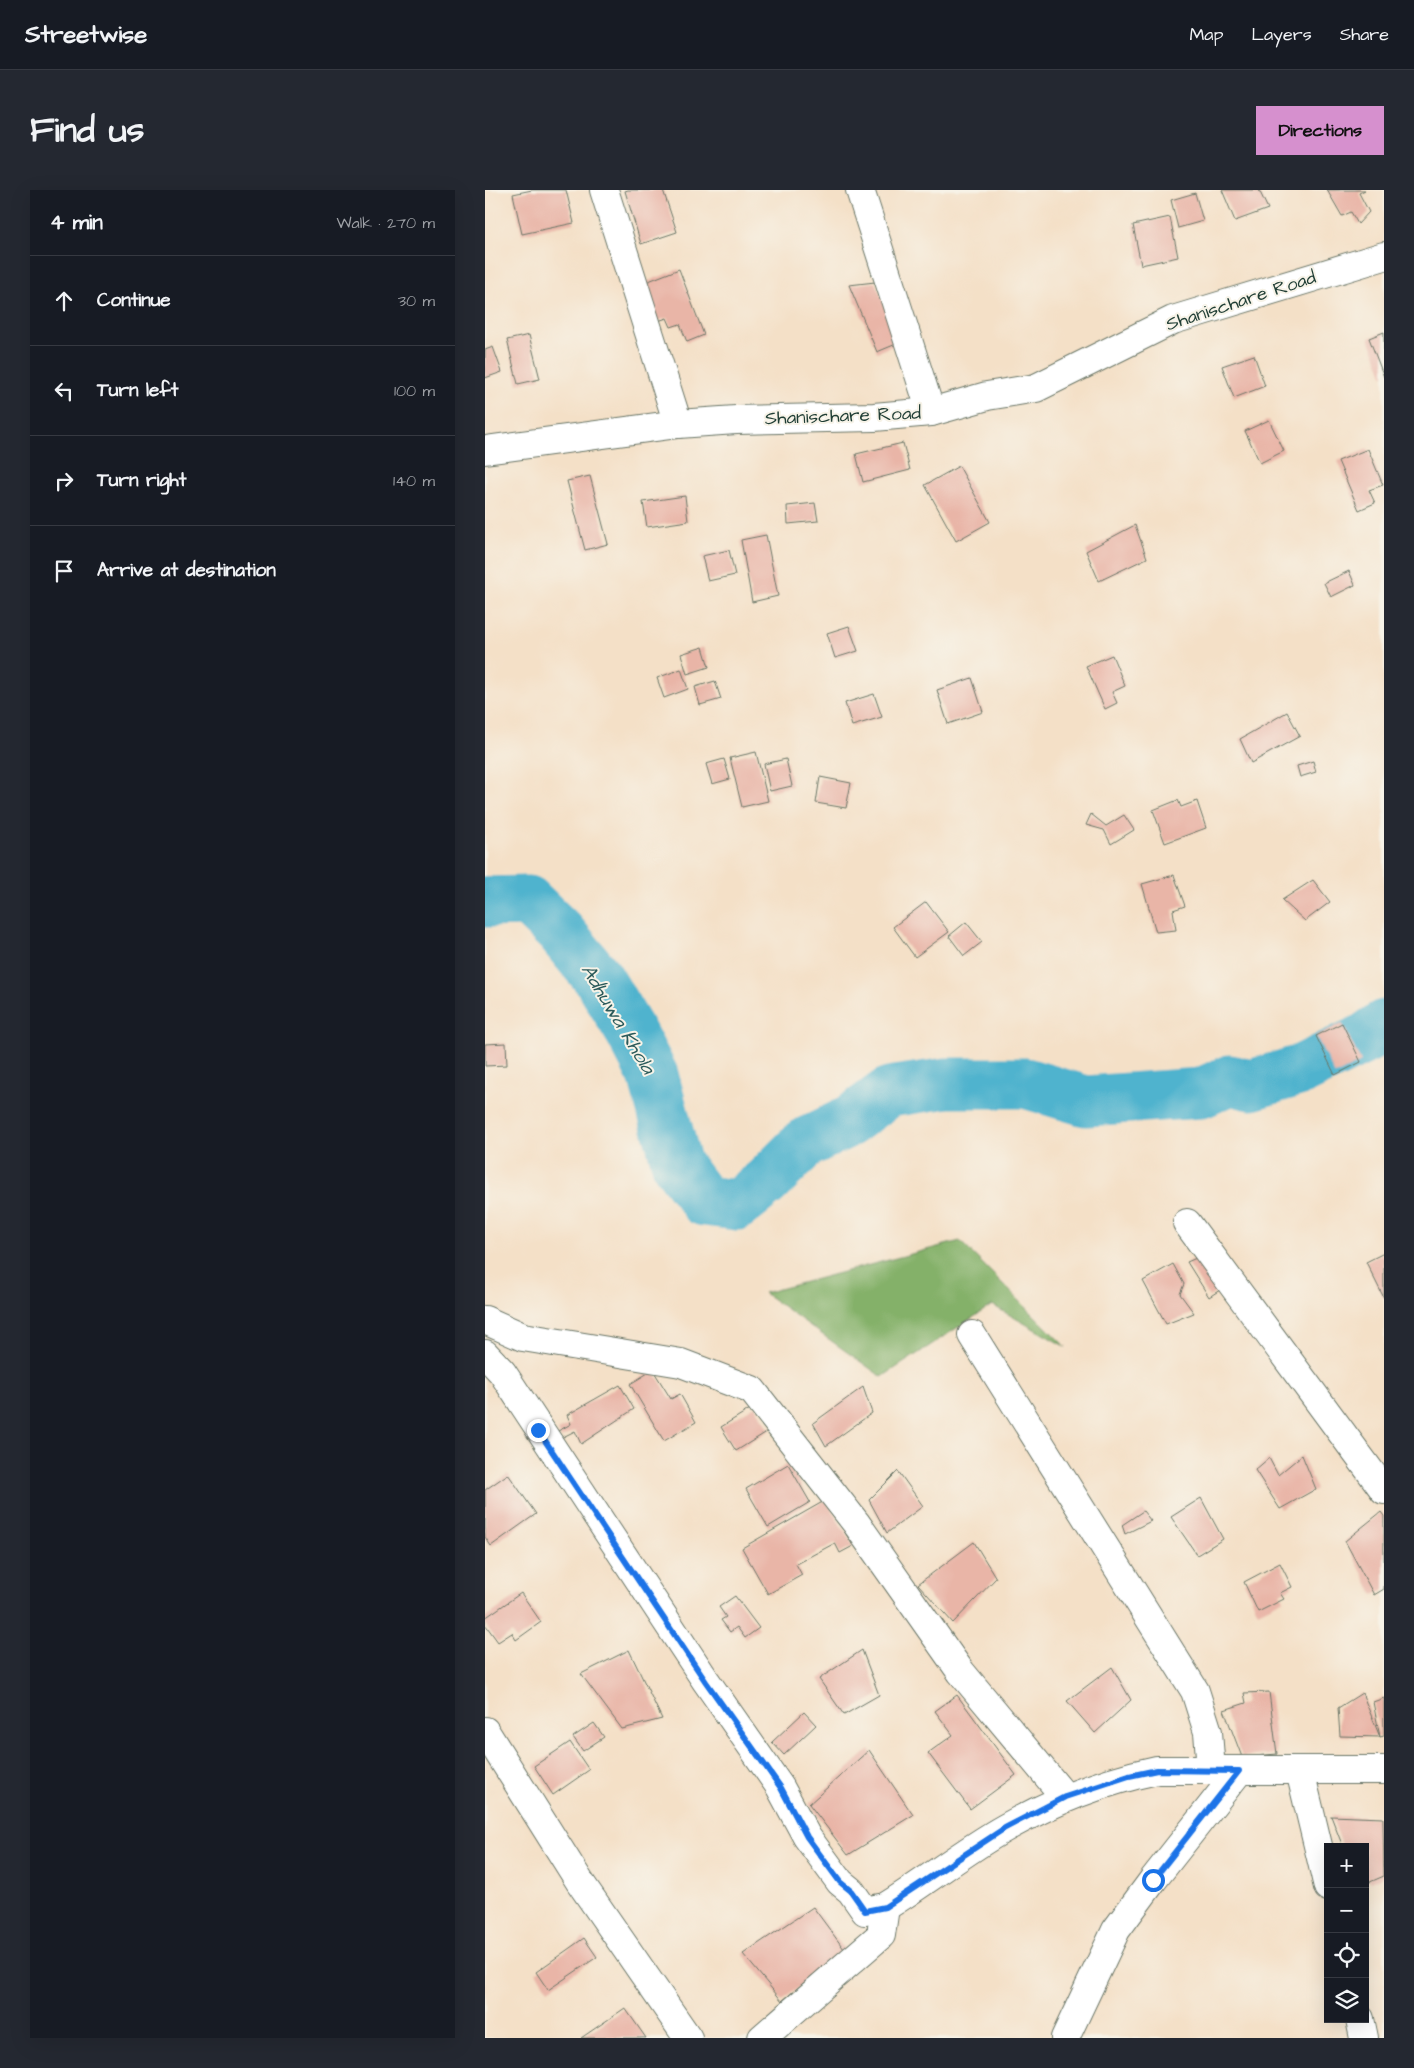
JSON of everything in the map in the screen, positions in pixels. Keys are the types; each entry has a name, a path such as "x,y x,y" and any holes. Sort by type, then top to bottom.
{"street":[{"path":"604,190 678,424"},
{"path":"860,190 931,412"},
{"name":"Shanischare Road","path":"485,450 678,424 736,420 874,417 931,412 987,396 1036,388 1173,320 1384,256"},
{"path":"1187,1223 1384,1490"},
{"path":"485,1320 523,1337 681,1362 752,1390 857,1522 961,1672 1065,1797"},
{"path":"972,1335 1109,1557 1195,1691 1208,1732 1211,1770"},
{"path":"485,1354 502,1372 706,1682 781,1788 807,1837 834,1874 851,1891 865,1911 885,1907 1005,1828 1065,1797 1129,1776 1157,1770 1383,1772"},
{"path":"485,1731 579,1882 688,2038"},
{"path":"1065,2038 1116,1930 1239,1771"},
{"path":"1300,1771 1324,1870"},
{"path":"762,2038 881,1935 885,1907"},
{"path":"1360,2023 1364,2038"}],"green space":[{"path":"960,1241 1066,1347 992,1305 882,1377 764,1293"}],"building":[{"path":"532,190 566,190 574,223 522,234 513,194"},
{"path":"663,190 677,232 641,244 625,191"},
{"path":"1222,190 1259,190 1268,209 1235,221"},
{"path":"1327,190 1365,190 1359,193 1369,212 1358,224 1351,212 1342,216"},
{"path":"1195,193 1203,221 1178,228 1171,200"},
{"path":"1170,217 1178,257 1141,265 1133,225"},
{"path":"679,269 704,335 687,342 680,324 671,327 667,318 655,322 641,284"},
{"path":"875,282 901,342 877,352 849,285"},
{"path":"1384,332 1384,377 1369,338"},
{"path":"529,335 540,379 518,384 507,340"},
{"path":"493,347 502,372 485,378 485,350"},
{"path":"1254,355 1265,386 1234,398 1222,366"},
{"path":"1269,420 1284,451 1260,463 1245,431"},
{"path":"903,443 910,470 863,482 856,454"},
{"path":"1368,449 1383,485 1369,490 1375,503 1359,510 1338,461"},
{"path":"959,466 990,522 956,541 925,485"},
{"path":"590,476 608,544 585,550 567,481"},
{"path":"685,496 688,521 647,527 643,502"},
{"path":"815,503 818,521 788,524 787,506"},
{"path":"1135,525 1147,558 1099,581 1086,551"},
{"path":"766,535 778,596 752,602 741,540"},
{"path":"729,550 735,575 708,581 702,556"},
{"path":"1349,571 1355,585 1331,597 1324,583"},
{"path":"849,626 858,651 835,658 827,633"},
{"path":"703,647 709,667 687,674 681,654"},
{"path":"1112,655 1125,686 1112,692 1117,703 1105,709 1086,666"},
{"path":"681,669 688,689 664,698 657,678"},
{"path":"972,678 983,712 948,724 937,690"},
{"path":"715,681 721,699 700,705 695,687"},
{"path":"874,694 882,717 852,726 845,703"},
{"path":"1287,712 1300,736 1251,763 1240,739"},
{"path":"756,752 768,801 742,807 730,758"},
{"path":"724,759 730,779 712,784 706,764"},
{"path":"786,759 792,786 770,791 764,764"},
{"path":"1313,761 1316,772 1300,777 1297,766"},
{"path":"820,777 851,783 846,808 816,803"},
{"path":"1178,800 1181,807 1197,801 1206,828 1165,843 1153,810"},
{"path":"1091,814 1106,826 1124,815 1134,830 1111,844 1104,830 1086,825"},
{"path":"1174,875 1185,906 1173,910 1176,930 1156,932 1142,884"},
{"path":"1313,880 1330,902 1305,921 1282,900"},
{"path":"926,902 949,932 915,957 893,927"},
{"path":"966,922 982,942 964,956 949,936"},
{"path":"1342,1023 1361,1062 1335,1075 1316,1036"},
{"path":"506,1043 507,1065 485,1066 485,1044"},
{"path":"1208,1253 1231,1283 1209,1297 1187,1262"},
{"path":"1384,1253 1384,1298 1366,1262"},
{"path":"1173,1264 1184,1284 1180,1294 1194,1313 1166,1324 1143,1281"},
{"path":"653,1370 671,1399 680,1394 696,1422 664,1441 630,1384"},
{"path":"620,1385 634,1409 581,1444 575,1431 561,1438 558,1431 571,1424 567,1415"},
{"path":"863,1387 872,1413 826,1446 813,1423"},
{"path":"755,1406 770,1430 736,1451 721,1427"},
{"path":"1302,1455 1316,1489 1280,1509 1255,1470 1269,1458 1278,1475"},
{"path":"788,1464 810,1502 768,1527 746,1489"},
{"path":"898,1471 923,1506 887,1533 869,1500"},
{"path":"508,1474 536,1514 491,1546 485,1537 485,1490"},
{"path":"1201,1498 1223,1539 1197,1555 1171,1517"},
{"path":"826,1500 853,1546 840,1553 835,1543 796,1564 802,1575 768,1594 742,1548"},
{"path":"1143,1511 1151,1521 1125,1534 1122,1525"},
{"path":"1381,1512 1384,1516 1384,1589 1374,1595 1345,1541"},
{"path":"974,1542 996,1578 953,1623 918,1584"},
{"path":"1280,1563 1292,1587 1280,1593 1284,1599 1258,1612 1244,1582"},
{"path":"521,1593 541,1622 516,1640 512,1633 498,1642 485,1624 485,1618"},
{"path":"735,1596 759,1628 745,1638 737,1627 730,1632 721,1620 726,1617 719,1607"},
{"path":"629,1650 662,1719 622,1729 581,1674"},
{"path":"862,1650 879,1695 844,1715 819,1679"},
{"path":"1112,1667 1131,1700 1095,1733 1067,1701"},
{"path":"1269,1692 1277,1754 1242,1757 1224,1710 1246,1703 1244,1693"},
{"path":"1362,1693 1380,1737 1340,1736 1338,1708"},
{"path":"957,1695 1016,1775 970,1809 928,1753 953,1735 935,1711"},
{"path":"1384,1698 1384,1736 1380,1737 1373,1702"},
{"path":"804,1712 816,1725 784,1755 772,1742"},
{"path":"594,1723 604,1737 583,1751 573,1737"},
{"path":"570,1742 589,1770 553,1795 534,1766"},
{"path":"869,1750 913,1815 848,1855 809,1804"},
{"path":"1331,1816 1383,1818 1384,1876 1369,1881 1369,1843 1341,1843"},
{"path":"813,1907 844,1949 782,2001 743,1954"},
{"path":"584,1938 597,1957 548,1990 536,1972"},
{"path":"625,2008 646,2038 581,2038"}],"waterway":[{"name":"Adhuwa Khola","path":"485,902 528,901 560,932 598,978 630,1031 653,1075 677,1165 704,1201 737,1205 766,1182 805,1143 848,1122 889,1092 947,1083 1025,1083 1086,1101 1201,1093 1230,1080 1251,1085 1301,1070 1366,1038 1384,1025"}],"route":[{"path":"538,1430 706,1682 781,1788 807,1837 840,1882 851,1891 865,1911 885,1907 1005,1828 1065,1797 1129,1776 1157,1770 1239,1771 1153,1880"}]}
